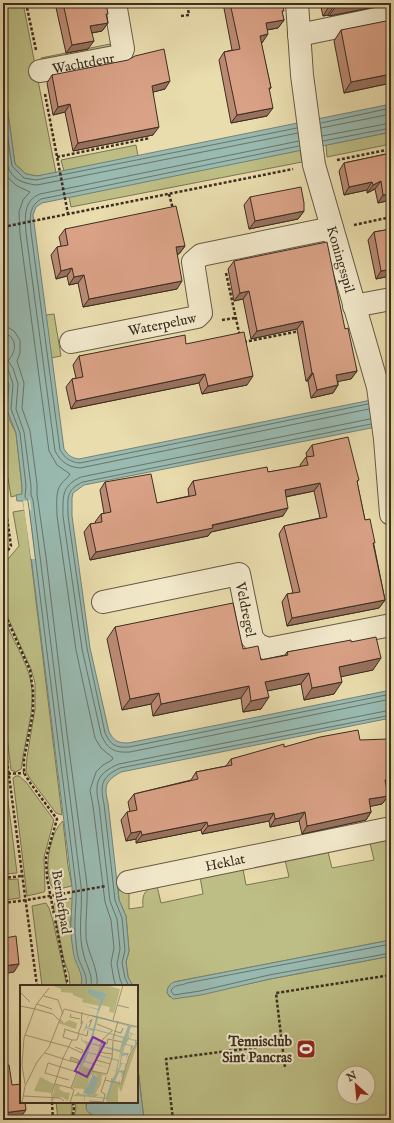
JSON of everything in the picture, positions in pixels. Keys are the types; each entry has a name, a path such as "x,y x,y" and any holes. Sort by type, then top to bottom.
{"street":[{"name":"Wachtdeur","path":"40,71 120,56 123,49 115,3"},
{"name":"Koningsspil","path":"297,3 306,112 314,162 378,387 384,429 391,514"},
{"path":"299,35 391,16"},
{"name":"Waterpeluw","path":"71,342 197,318 201,313 193,262 201,255 332,228"},
{"path":"354,306 391,299"},
{"name":"Veldregel","path":"103,602 239,574 252,638 258,645 268,649 391,625"},
{"name":"Heklat","path":"128,882 391,828"}],"path":[{"path":"181,16 189,15 187,3"},
{"path":"68,214 57,159 150,138"},
{"path":"3,227 169,194 314,162 391,149"},
{"path":"169,194 174,216"},
{"path":"332,228 391,218"},
{"path":"221,251 241,342 303,330"},
{"path":"3,489 11,546 3,557"},
{"path":"3,600 6,617 30,670 33,691 33,713 24,760 24,773 3,774"},
{"path":"3,731 38,985"},
{"name":"Bernlefpad","path":"24,773 57,818 46,858 46,878 68,985"},
{"path":"3,878 22,876"},
{"path":"3,903 59,895 128,882"},
{"path":"285,1067 276,993 391,974"},
{"path":"173,1120 166,1059 282,1044"},
{"path":"52,1103 53,1120"},
{"path":"72,1120 74,1109 73,1103"},
{"path":"383,1120 391,1119"}],"green space":[{"path":"3,3 23,3 56,173 37,176 26,174 15,164 3,77"},
{"path":"110,44 111,52 43,66 41,58"},
{"path":"391,132 391,144 327,157 326,145"},
{"path":"136,145 138,156 64,171 61,160"},
{"path":"300,150 302,162 71,207 69,197"},
{"path":"54,314 61,356 51,358 46,315"},
{"path":"3,365 9,385 10,421 16,433 22,487 22,494 11,497 8,478 3,474"},
{"path":"25,510 62,815 56,813 26,772 35,709 35,683 31,669 8,618 3,594 3,565 19,546 13,512"},
{"path":"3,614 8,629 28,671 32,694 32,706 22,765 21,769 16,772 11,770 3,702"},
{"path":"19,776 26,782 54,820 44,857 45,890 44,892 27,896 13,778"},
{"path":"3,777 5,777 17,873 3,874"},
{"path":"63,821 68,866 72,886 54,890 48,875 49,854 54,835"},
{"path":"391,837 391,940 174,982 167,993 170,997 229,988 391,956 391,1120 144,1120 138,1069 138,985 132,985 128,977 126,962 129,951 126,916 119,900 118,888 129,886 129,909 143,907 145,893 149,889 157,886 161,903 203,894 200,877 243,869 246,885 289,877 285,860 328,852 332,868 374,860 370,843"},
{"path":"18,879 20,898 5,900 3,880"},
{"path":"73,898 70,922 82,978 81,985 70,985 69,974 63,958 53,907 56,901"},
{"path":"46,903 49,908 67,985 42,985 32,906"},
{"path":"56,1103 72,1103 70,1120 58,1120"},
{"path":"75,1103 87,1103 86,1105 90,1114 97,1117 99,1120 73,1120 76,1109"}],"water":[{"path":"3,77 15,164 26,174 37,176 391,104 391,132 42,203 36,207 33,215 64,449 68,455 79,459 391,396 391,424 84,485 73,493 72,516 90,648 109,732 117,741 128,743 391,690 391,718 121,772 109,781 106,792 119,900 126,916 129,951 126,962 128,977 132,985 81,985 81,975 74,957 71,936 72,886 27,524 23,501 17,501 16,495 22,494 22,486 16,433 7,410 9,385 3,366 5,340 3,336"},
{"path":"391,940 391,956 270,979 201,995 173,999 167,993 169,986 174,982"},
{"path":"138,1069 144,1120 99,1120 86,1109 87,1103 138,1103"}],"pier":[{"path":"30,500 31,510 29,511 35,559 31,559 23,501"}],"building":[{"path":"63,3 106,3 108,23 90,26 94,41 72,45"},
{"path":"230,3 282,3 284,20 266,23 268,34 260,36 271,88 269,88 273,108 237,115 224,52 240,49"},
{"path":"329,3 349,3 336,6 335,4 330,5"},
{"path":"391,20 391,74 351,82 341,30"},
{"path":"164,49 170,81 152,86 159,127 78,143 70,104 58,107 52,75 128,60 135,56"},
{"path":"391,153 391,194 383,195 381,181 373,185 372,182 349,187 344,163"},
{"path":"301,187 304,211 255,221 250,197"},
{"path":"176,206 185,246 176,247 182,281 89,299 84,275 74,277 72,268 61,271 57,247 68,245 65,229"},
{"path":"391,229 391,269 381,271 374,232"},
{"path":"327,242 345,329 348,328 357,371 336,375 338,385 317,390 312,373 303,321 257,331 249,291 240,293 234,261"},
{"path":"244,332 253,376 208,386 205,374 76,401 72,379 83,377 79,356 185,335 186,344"},
{"path":"348,437 359,480 357,481 365,520 370,519 375,543 373,543 385,600 292,618 287,594 300,592 284,526 327,517 320,483 285,490 288,508 212,525 213,528 96,552 90,524 102,522 101,514 111,512 105,482 151,474 157,503 196,495 193,481 267,467 268,472 308,465 306,457 314,456 312,445"},
{"path":"233,603 243,649 258,646 261,660 288,655 287,652 376,637 381,658 339,667 342,682 312,688 309,673 265,682 269,697 251,701 249,686 161,704 159,693 130,699 115,627"},
{"path":"358,730 360,740 388,739 391,754 391,779 385,780 388,796 369,799 371,812 307,826 305,812 275,819 274,813 208,826 207,822 142,835 141,831 131,833 127,812 137,810 134,794 198,779 196,772 232,765 231,759 284,744 284,747 320,737"},
{"path":"3,926 5,938 16,936 19,964 3,966"},
{"path":"9,1065 12,1085 20,1084 20,1103 25,1103 26,1110 3,1113 3,1066"}],"place":[{"name":"Tennisclub Sint Pancras","path":"306,1049"}]}
